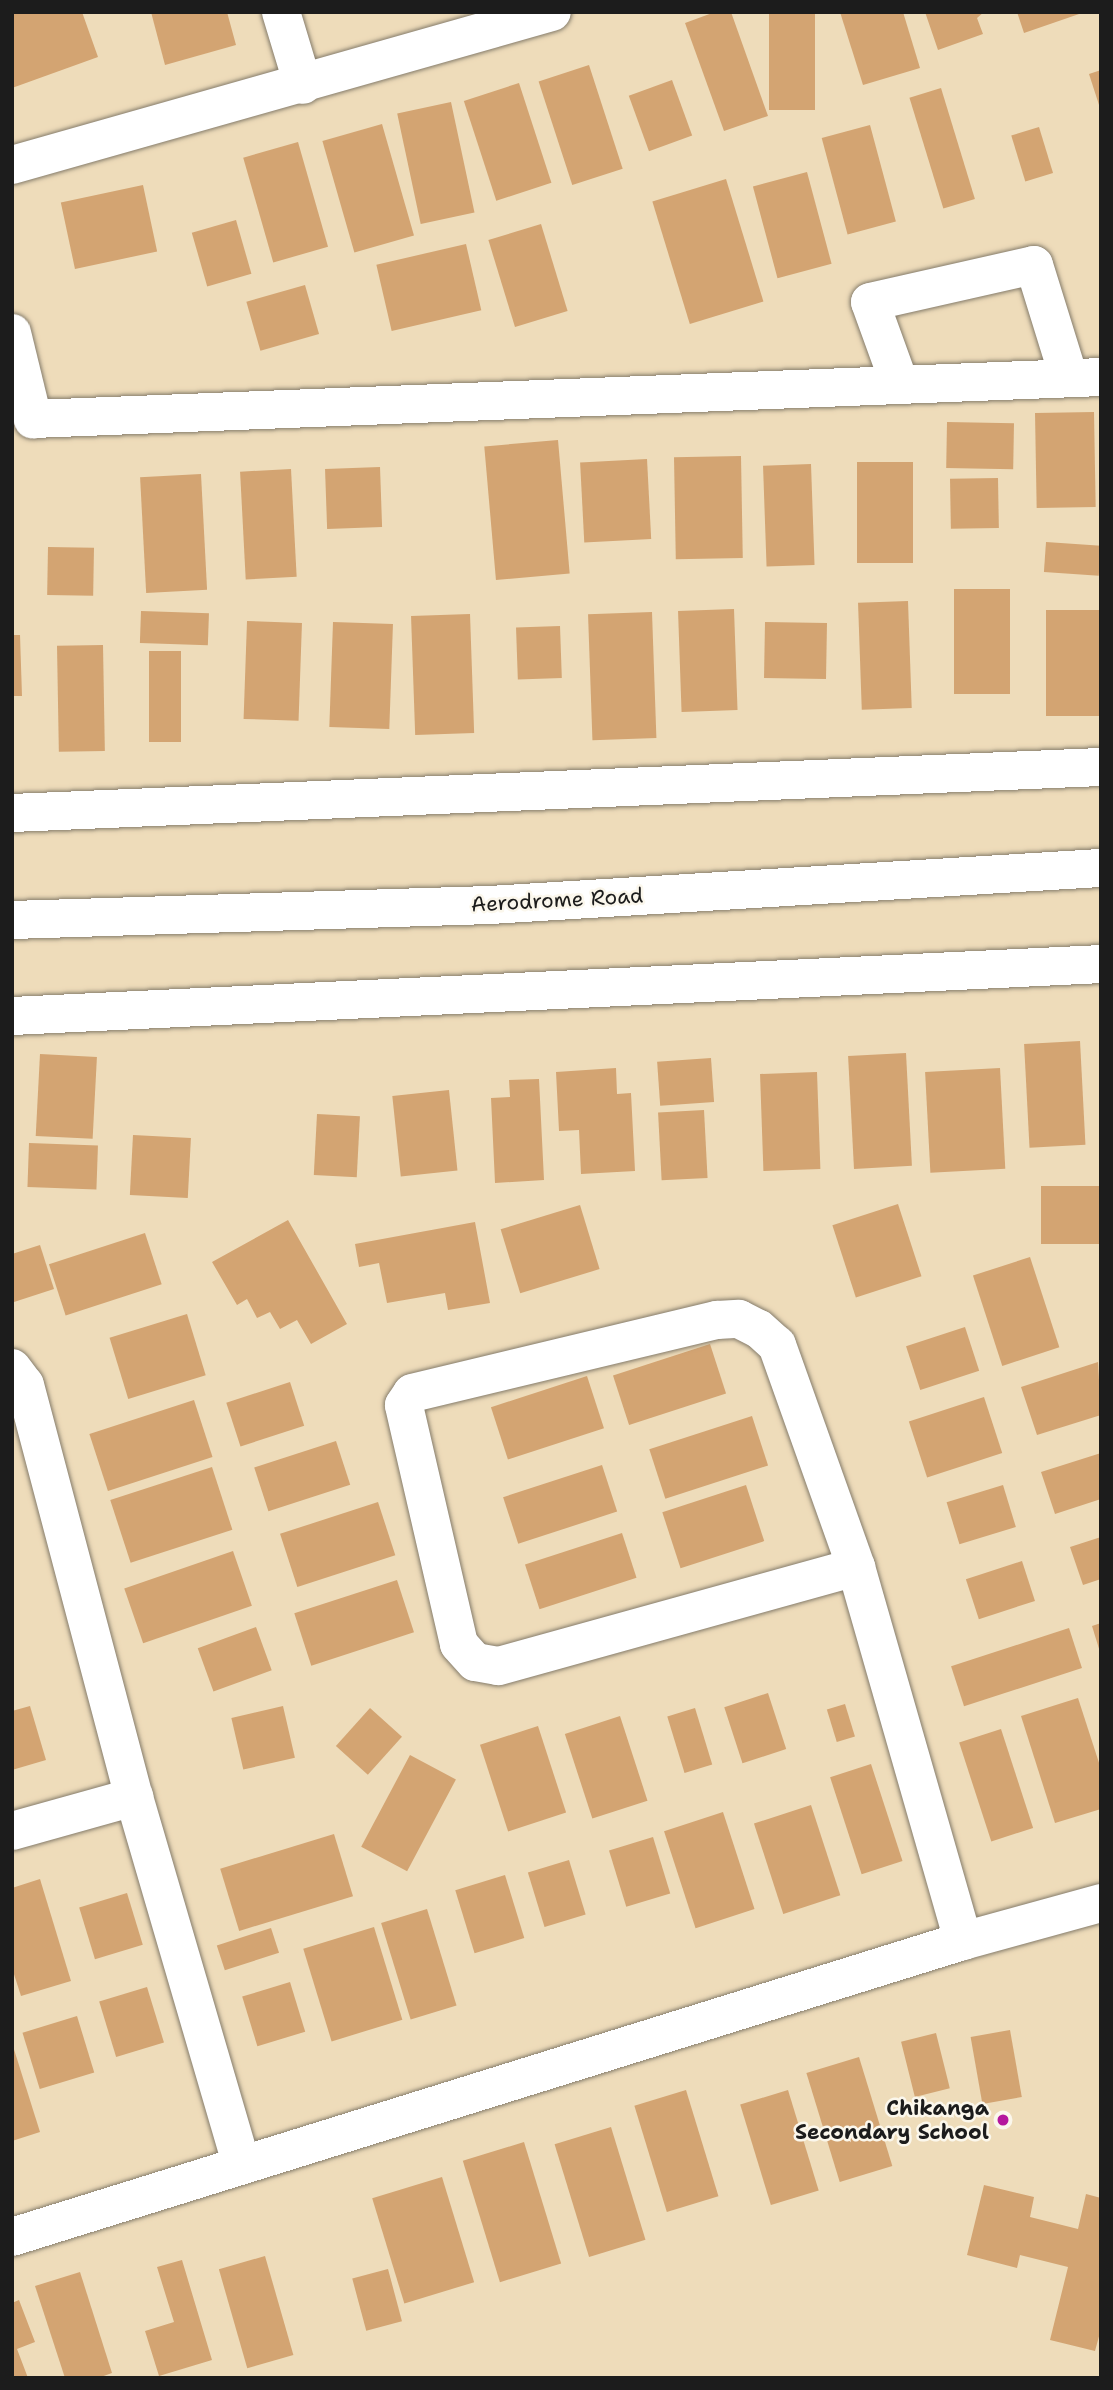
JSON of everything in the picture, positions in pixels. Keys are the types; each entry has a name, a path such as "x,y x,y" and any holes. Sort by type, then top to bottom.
{"street":[{"path":"281,12 303,85"},
{"path":"12,165 303,85 552,12"},
{"path":"12,333 23,420 900,385 1085,377 1034,265 870,302 900,385"},
{"path":"12,813 1101,767"},
{"name":"Aerodrome Road","path":"12,920 490,905 1101,868"},
{"path":"12,1016 1101,964"},
{"path":"856,1567 498,1667 475,1662 459,1644 404,1405 412,1393 717,1320 739,1319 777,1345 856,1567 963,1941"},
{"path":"12,1368 25,1385 134,1797 241,2163"},
{"path":"12,1831 134,1797"},
{"path":"12,2237 241,2163 963,1941 1101,1903"}],"building":[{"path":"12,12 82,12 98,57 12,88"},
{"path":"151,12 227,12 236,45 165,65"},
{"path":"715,12 731,12 768,116 724,131 685,23"},
{"path":"769,12 815,12 815,110 769,110"},
{"path":"840,12 903,12 920,68 863,85"},
{"path":"925,12 984,12 977,18 983,34 938,50"},
{"path":"1017,12 1082,12 1082,13 1024,33"},
{"path":"589,65 623,169 572,185 539,81"},
{"path":"1101,70 1101,108 1100,108 1089,74"},
{"path":"672,80 692,135 649,151 629,96"},
{"path":"519,83 551,183 496,201 464,101"},
{"path":"941,88 975,199 943,209 909,98"},
{"path":"451,102 474,213 421,224 397,113"},
{"path":"382,124 414,236 354,253 322,141"},
{"path":"870,125 896,222 848,235 822,138"},
{"path":"1039,127 1053,173 1025,181 1011,135"},
{"path":"298,142 328,247 273,262 243,158"},
{"path":"807,172 832,264 777,278 753,186"},
{"path":"726,179 763,301 690,324 652,202"},
{"path":"143,185 157,252 75,269 61,202"},
{"path":"236,220 251,274 207,287 192,233"},
{"path":"541,224 568,311 515,327 488,240"},
{"path":"466,244 481,310 392,331 376,265"},
{"path":"305,285 319,334 260,351 246,302"},
{"path":"1094,412 1096,507 1037,508 1035,413"},
{"path":"947,422 1014,423 1013,469 946,468"},
{"path":"558,440 570,573 496,580 484,446"},
{"path":"741,456 743,558 676,559 674,457"},
{"path":"647,459 651,539 584,542 580,463"},
{"path":"857,462 913,462 913,563 857,563"},
{"path":"811,464 815,565 767,567 763,466"},
{"path":"380,467 382,527 327,529 325,469"},
{"path":"291,469 297,577 246,580 240,472"},
{"path":"201,474 207,590 146,593 140,477"},
{"path":"998,478 999,528 951,529 950,479"},
{"path":"1046,542 1101,546 1099,576 1044,572"},
{"path":"48,547 94,548 93,596 47,595"},
{"path":"954,589 1010,589 1010,694 954,694"},
{"path":"908,601 912,708 862,710 858,603"},
{"path":"734,609 738,710 682,712 678,611"},
{"path":"1046,610 1101,610 1101,716 1046,716"},
{"path":"141,611 209,613 208,645 140,643"},
{"path":"652,612 656,738 592,740 588,614"},
{"path":"470,614 474,733 415,735 411,616"},
{"path":"247,621 302,623 299,721 244,719"},
{"path":"333,622 393,624 389,729 329,727"},
{"path":"765,622 827,623 826,679 764,678"},
{"path":"560,626 562,678 518,680 516,628"},
{"path":"12,635 20,635 22,696 12,696"},
{"path":"103,645 105,751 59,752 57,646"},
{"path":"149,651 181,651 181,742 149,742"},
{"path":"1080,1041 1085,1145 1030,1148 1024,1044"},
{"path":"906,1053 912,1166 854,1169 848,1056"},
{"path":"40,1054 97,1057 93,1139 36,1136"},
{"path":"711,1058 714,1102 660,1106 657,1062"},
{"path":"616,1068 617,1094 631,1093 635,1171 581,1174 579,1130 559,1131 556,1072"},
{"path":"1000,1068 1005,1169 930,1173 925,1072"},
{"path":"817,1072 820,1169 763,1171 760,1074"},
{"path":"539,1079 544,1180 495,1183 491,1098 510,1097 509,1080"},
{"path":"449,1090 457,1171 401,1177 392,1096"},
{"path":"704,1110 708,1178 662,1180 658,1112"},
{"path":"317,1114 360,1116 357,1177 314,1175"},
{"path":"133,1135 191,1138 188,1198 130,1195"},
{"path":"29,1143 98,1145 96,1189 27,1187"},
{"path":"1041,1186 1101,1186 1101,1244 1041,1244"},
{"path":"898,1204 921,1276 856,1298 832,1225"},
{"path":"580,1205 600,1269 520,1293 501,1229"},
{"path":"288,1220 347,1324 311,1344 297,1320 280,1329 270,1312 257,1318 247,1299 237,1305 212,1262"},
{"path":"475,1222 490,1303 448,1310 445,1293 387,1303 379,1263 359,1267 355,1244"},
{"path":"145,1233 162,1284 66,1316 49,1264"},
{"path":"40,1245 54,1289 14,1302 12,1254"},
{"path":"1030,1257 1059,1347 1002,1366 973,1276"},
{"path":"187,1314 206,1375 128,1399 110,1338"},
{"path":"965,1327 979,1371 920,1390 906,1346"},
{"path":"710,1344 726,1393 629,1425 613,1376"},
{"path":"1098,1362 1101,1415 1037,1435 1021,1387"},
{"path":"587,1376 604,1428 508,1460 491,1407"},
{"path":"290,1382 304,1426 240,1446 226,1403"},
{"path":"984,1397 1002,1453 927,1478 909,1421"},
{"path":"194,1400 213,1457 108,1491 89,1434"},
{"path":"752,1416 768,1465 665,1499 649,1449"},
{"path":"336,1441 350,1485 268,1511 254,1468"},
{"path":"1101,1453 1101,1499 1055,1514 1041,1472"},
{"path":"602,1465 617,1512 518,1544 503,1497"},
{"path":"212,1467 232,1530 131,1563 110,1500"},
{"path":"746,1485 764,1541 681,1568 662,1512"},
{"path":"1003,1485 1016,1527 959,1544 947,1502"},
{"path":"378,1502 395,1555 297,1587 280,1534"},
{"path":"622,1533 637,1578 540,1609 525,1565"},
{"path":"1101,1537 1101,1579 1083,1585 1070,1547"},
{"path":"233,1551 252,1606 143,1643 124,1588"},
{"path":"1022,1561 1035,1601 979,1619 966,1579"},
{"path":"397,1580 414,1632 311,1666 294,1613"},
{"path":"1101,1623 1101,1652 1100,1652 1092,1626"},
{"path":"256,1627 272,1670 213,1691 198,1648"},
{"path":"1069,1628 1082,1668 964,1706 951,1666"},
{"path":"768,1693 786,1749 742,1763 724,1707"},
{"path":"1078,1698 1101,1769 1101,1809 1055,1823 1021,1716"},
{"path":"845,1704 855,1737 837,1742 827,1710"},
{"path":"30,1706 46,1760 12,1770 12,1711"},
{"path":"283,1706 295,1758 243,1770 231,1718"},
{"path":"370,1708 402,1737 368,1775 336,1746"},
{"path":"695,1708 712,1764 685,1773 667,1716"},
{"path":"620,1716 648,1801 592,1819 565,1734"},
{"path":"538,1726 566,1813 508,1831 480,1745"},
{"path":"1001,1729 1033,1828 991,1842 959,1743"},
{"path":"410,1755 456,1779 407,1871 361,1847"},
{"path":"871,1764 903,1861 862,1874 830,1777"},
{"path":"811,1805 840,1895 783,1914 754,1824"},
{"path":"723,1812 755,1909 696,1928 664,1831"},
{"path":"334,1834 353,1896 239,1931 220,1869"},
{"path":"653,1837 670,1893 626,1907 609,1850"},
{"path":"569,1860 586,1915 545,1927 528,1873"},
{"path":"505,1875 524,1938 475,1953 455,1890"},
{"path":"40,1879 71,1981 21,1996 12,1968 12,1888"},
{"path":"127,1893 143,1945 95,1959 79,1908"},
{"path":"427,1909 457,2006 411,2020 381,1923"},
{"path":"374,1927 402,2020 332,2041 303,1949"},
{"path":"271,1928 279,1953 225,1970 217,1946"},
{"path":"290,1982 305,2032 257,2046 242,1997"},
{"path":"147,1987 164,2042 116,2057 99,2002"},
{"path":"77,2016 94,2072 40,2089 22,2033"},
{"path":"1010,2030 1022,2097 982,2104 971,2037"},
{"path":"936,2033 950,2088 915,2097 901,2042"},
{"path":"12,2043 40,2132 12,2141"},
{"path":"859,2057 892,2166 840,2182 806,2073"},
{"path":"686,2090 718,2196 667,2212 634,2106"},
{"path":"788,2090 819,2190 771,2205 740,2105"},
{"path":"611,2127 645,2240 589,2257 555,2144"},
{"path":"524,2142 561,2263 500,2282 463,2161"},
{"path":"442,2177 474,2282 404,2304 372,2198"},
{"path":"984,2185 1034,2197 1030,2217 1078,2229 1086,2194 1101,2198 1101,2329 1095,2351 1050,2340 1068,2267 1020,2255 1017,2268 967,2255"},
{"path":"265,2256 293,2355 247,2368 219,2269"},
{"path":"182,2260 212,2360 159,2376 145,2331 174,2322 157,2267"},
{"path":"388,2269 402,2321 366,2331 352,2279"},
{"path":"80,2272 112,2373 98,2378 65,2378 35,2286"},
{"path":"19,2300 35,2342 17,2349 28,2378 12,2378 12,2303"}],"place":[{"name":"Chikanga Secondary School","path":"1003,2120"}]}
